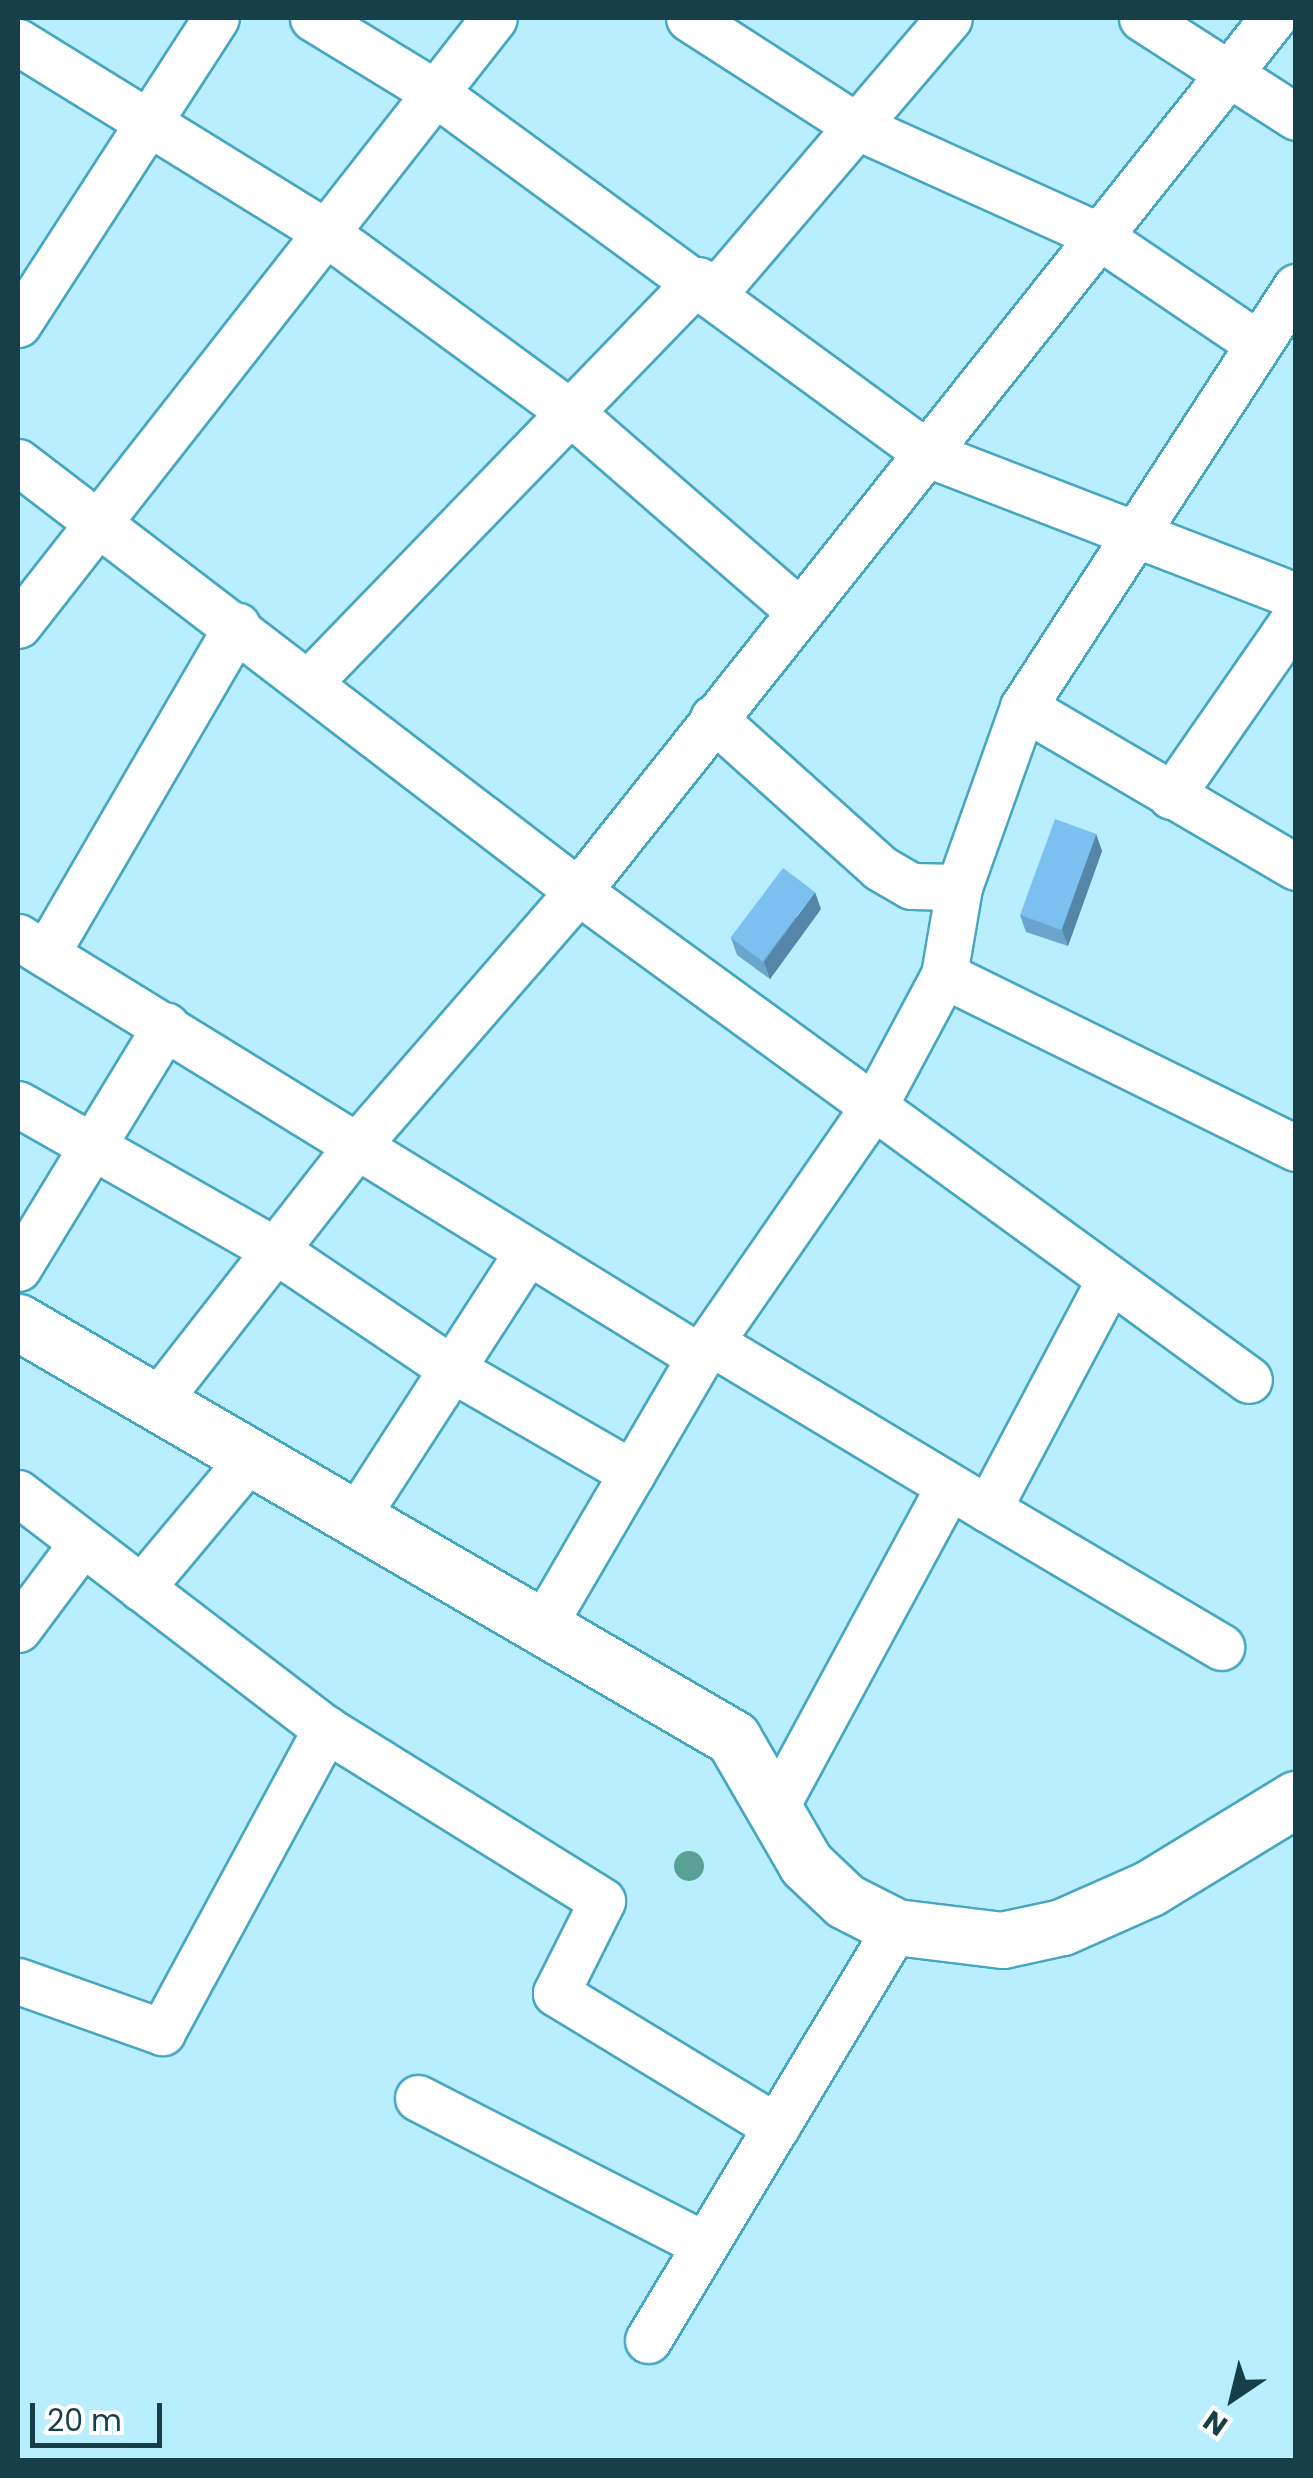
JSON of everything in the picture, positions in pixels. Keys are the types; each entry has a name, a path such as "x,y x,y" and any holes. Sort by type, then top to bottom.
{"street":[{"path":"18,324 143,120 216,18"},
{"path":"313,18 434,92 707,286 928,454 1296,596"},
{"path":"18,624 322,230 494,18"},
{"path":"310,680 570,412 707,286 858,127 950,18"},
{"path":"1142,18 1296,117"},
{"path":"155,1404 360,1142 578,891 1273,18"},
{"path":"703,21 858,127 1097,235 1255,342"},
{"path":"18,42 322,230 570,412 799,611"},
{"path":"542,1627 704,1350 874,1106 944,975 959,887 1023,707 1255,342 1296,287"},
{"path":"18,462 310,680 578,891 1249,1380"},
{"path":"1172,796 1296,616"},
{"path":"237,626 32,946 360,1142 525,1256 704,1350 947,1490 988,1509 1221,1647"},
{"path":"1023,707 1296,868"},
{"path":"713,718 880,868 911,886 959,887"},
{"path":"944,975 1296,1148"},
{"path":"18,1268 166,1026"},
{"path":"18,1104 277,1251 452,1369 632,1472"},
{"path":"354,1520 525,1256"},
{"path":"988,1509 1109,1280"},
{"path":"18,1322 248,1460 733,1738 806,1864 844,1901 896,1927 1002,1940 1062,1928 1150,1888 1296,1799"},
{"path":"141,1588 248,1460"},
{"path":"776,1808 947,1490"},
{"path":"18,1493 326,1729 602,1901 556,1993 776,2127"},
{"path":"18,1629 82,1542"},
{"path":"18,1981 162,2032 326,1729"},
{"path":"648,2340 896,1927"},
{"path":"418,2098 705,2245"}],"building":[{"path":"1055,819 1096,834 1061,930 1020,915"},
{"path":"783,868 815,892 763,962 731,937"}]}
